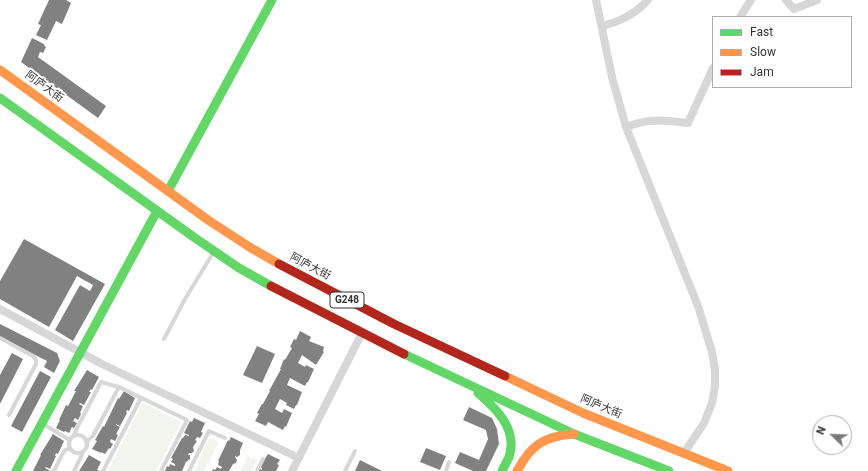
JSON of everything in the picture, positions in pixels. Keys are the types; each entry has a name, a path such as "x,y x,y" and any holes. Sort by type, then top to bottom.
{"main road":[{"path":"168,191 272,0"},
{"name":"阿庐大街","path":"0,70 168,191 251,248 288,270 394,324 583,413 728,471"},
{"name":"G248","path":"0,98 214,251 277,290 469,385 574,434 669,471"},
{"path":"16,471 157,211"},
{"path":"469,385 496,409 507,426 510,438 510,450 509,456 502,471"},
{"path":"517,471 526,454 541,442 560,435 574,434"}],"street":[{"path":"596,0 612,78 626,127 698,306 712,352 715,370 715,386 712,404 704,423 684,453"},
{"path":"602,26 618,22 630,16 648,0"},
{"path":"741,16 751,0"},
{"path":"786,0 794,9 817,0"},
{"path":"626,127 641,122 657,120 688,123 712,70"},
{"path":"0,309 80,352 299,458"},
{"path":"292,471 362,333"}],"lane":[{"path":"164,339 185,299 214,251"},
{"path":"0,338 34,356 36,360 36,364 9,415"},
{"path":"83,451 76,453 73,452 70,448 70,440 74,436 101,382 119,388 187,420 161,471"},
{"path":"86,442 93,436 119,388"},
{"path":"103,471 141,398"},
{"path":"42,424 70,440"},
{"path":"189,471 209,431 225,438"},
{"path":"74,436 83,437 86,442 85,449 74,471"},
{"path":"54,471 64,451 70,448"},
{"path":"345,471 355,451"},
{"path":"257,471 263,459"},
{"path":"446,471 449,462"}],"shaded area":[{"path":"144,403 181,422 156,471 108,471 142,404"},
{"path":"210,437 219,442 204,471 194,471"},
{"path":"248,456 257,460 251,471 240,471"}],"building":[{"path":"49,0 66,0 71,3 62,24 56,21 47,40 36,35 41,25 38,24"},
{"path":"32,38 44,44 46,47 43,53 40,52 38,57 106,106 98,118 21,62"},
{"path":"24,239 105,284 73,341 55,330 80,285 90,291 93,285 77,276 49,327 0,299 0,281"},
{"path":"0,324 57,353 60,361 54,373 44,367 47,361 0,337"},
{"path":"300,331 311,337 309,341 324,347 324,352 316,365 302,355 298,363 305,367 306,365 314,369 305,386 290,378 287,385 302,392 294,409 286,405 287,403 280,399 275,409 282,413 284,409 292,413 286,427 285,426 283,430 268,422 266,426 255,421 259,414 257,413 281,369 284,359 285,360 292,348 290,347 294,339 296,340"},
{"path":"257,346 275,354 262,383 243,375"},
{"path":"12,353 23,359 0,404 0,375"},
{"path":"87,370 99,377 92,390 91,389 89,392 91,392 84,405 79,404 83,406 78,420 75,418 73,421 77,423 74,428 72,427 69,433 64,432 56,428 66,405 68,406 76,391 74,391"},
{"path":"40,371 51,377 22,432 11,426"},
{"path":"124,391 135,398 129,411 127,410 127,413 120,426 116,424 120,427 116,434 118,435 115,441 111,439 110,442 113,444 105,454 92,449 97,441 95,440 103,426 104,427 118,398 119,399"},
{"path":"469,407 492,418 497,429 499,444 486,471 473,471 455,463 460,452 479,460 488,439 486,430 463,420"},
{"path":"194,418 205,423 201,432 203,433 200,438 197,437 195,440 197,441 193,447 194,451 188,455 190,455 190,459 186,462 182,471 165,471 167,466 169,467 170,464 175,466 175,464 171,462 173,459 171,458 182,438 185,435 189,436 184,433 190,421 192,422"},
{"path":"53,434 64,441 58,454 56,453 50,469 45,468 50,471 33,471 40,455"},
{"path":"231,437 243,443 240,450 240,455 237,457 235,456 237,460 236,463 233,464 229,471 212,471 217,467 221,469 222,467 218,465 218,461 228,440 229,441"},
{"path":"426,448 446,456 440,470 420,462"},
{"path":"268,454 280,460 277,464 279,465 276,471 258,471 259,468 262,470 260,467"},
{"path":"89,455 101,462 97,470 100,471 79,471"},
{"path":"360,460 382,471 355,471"}],"traffic: fast":[{"path":"168,191 272,0"},
{"path":"0,98 195,238 239,268 271,286"},
{"path":"16,471 157,211"},
{"path":"404,354 574,434 669,471"},
{"path":"478,393 499,413 511,438 509,457 502,471"}],"traffic: slow":[{"path":"0,70 208,220 279,264"},
{"path":"505,376 583,413 728,471"},
{"path":"517,471 533,448 554,437 574,434"}],"traffic: jam":[{"path":"279,264 394,324 505,376"},
{"path":"271,286 404,354"}]}
